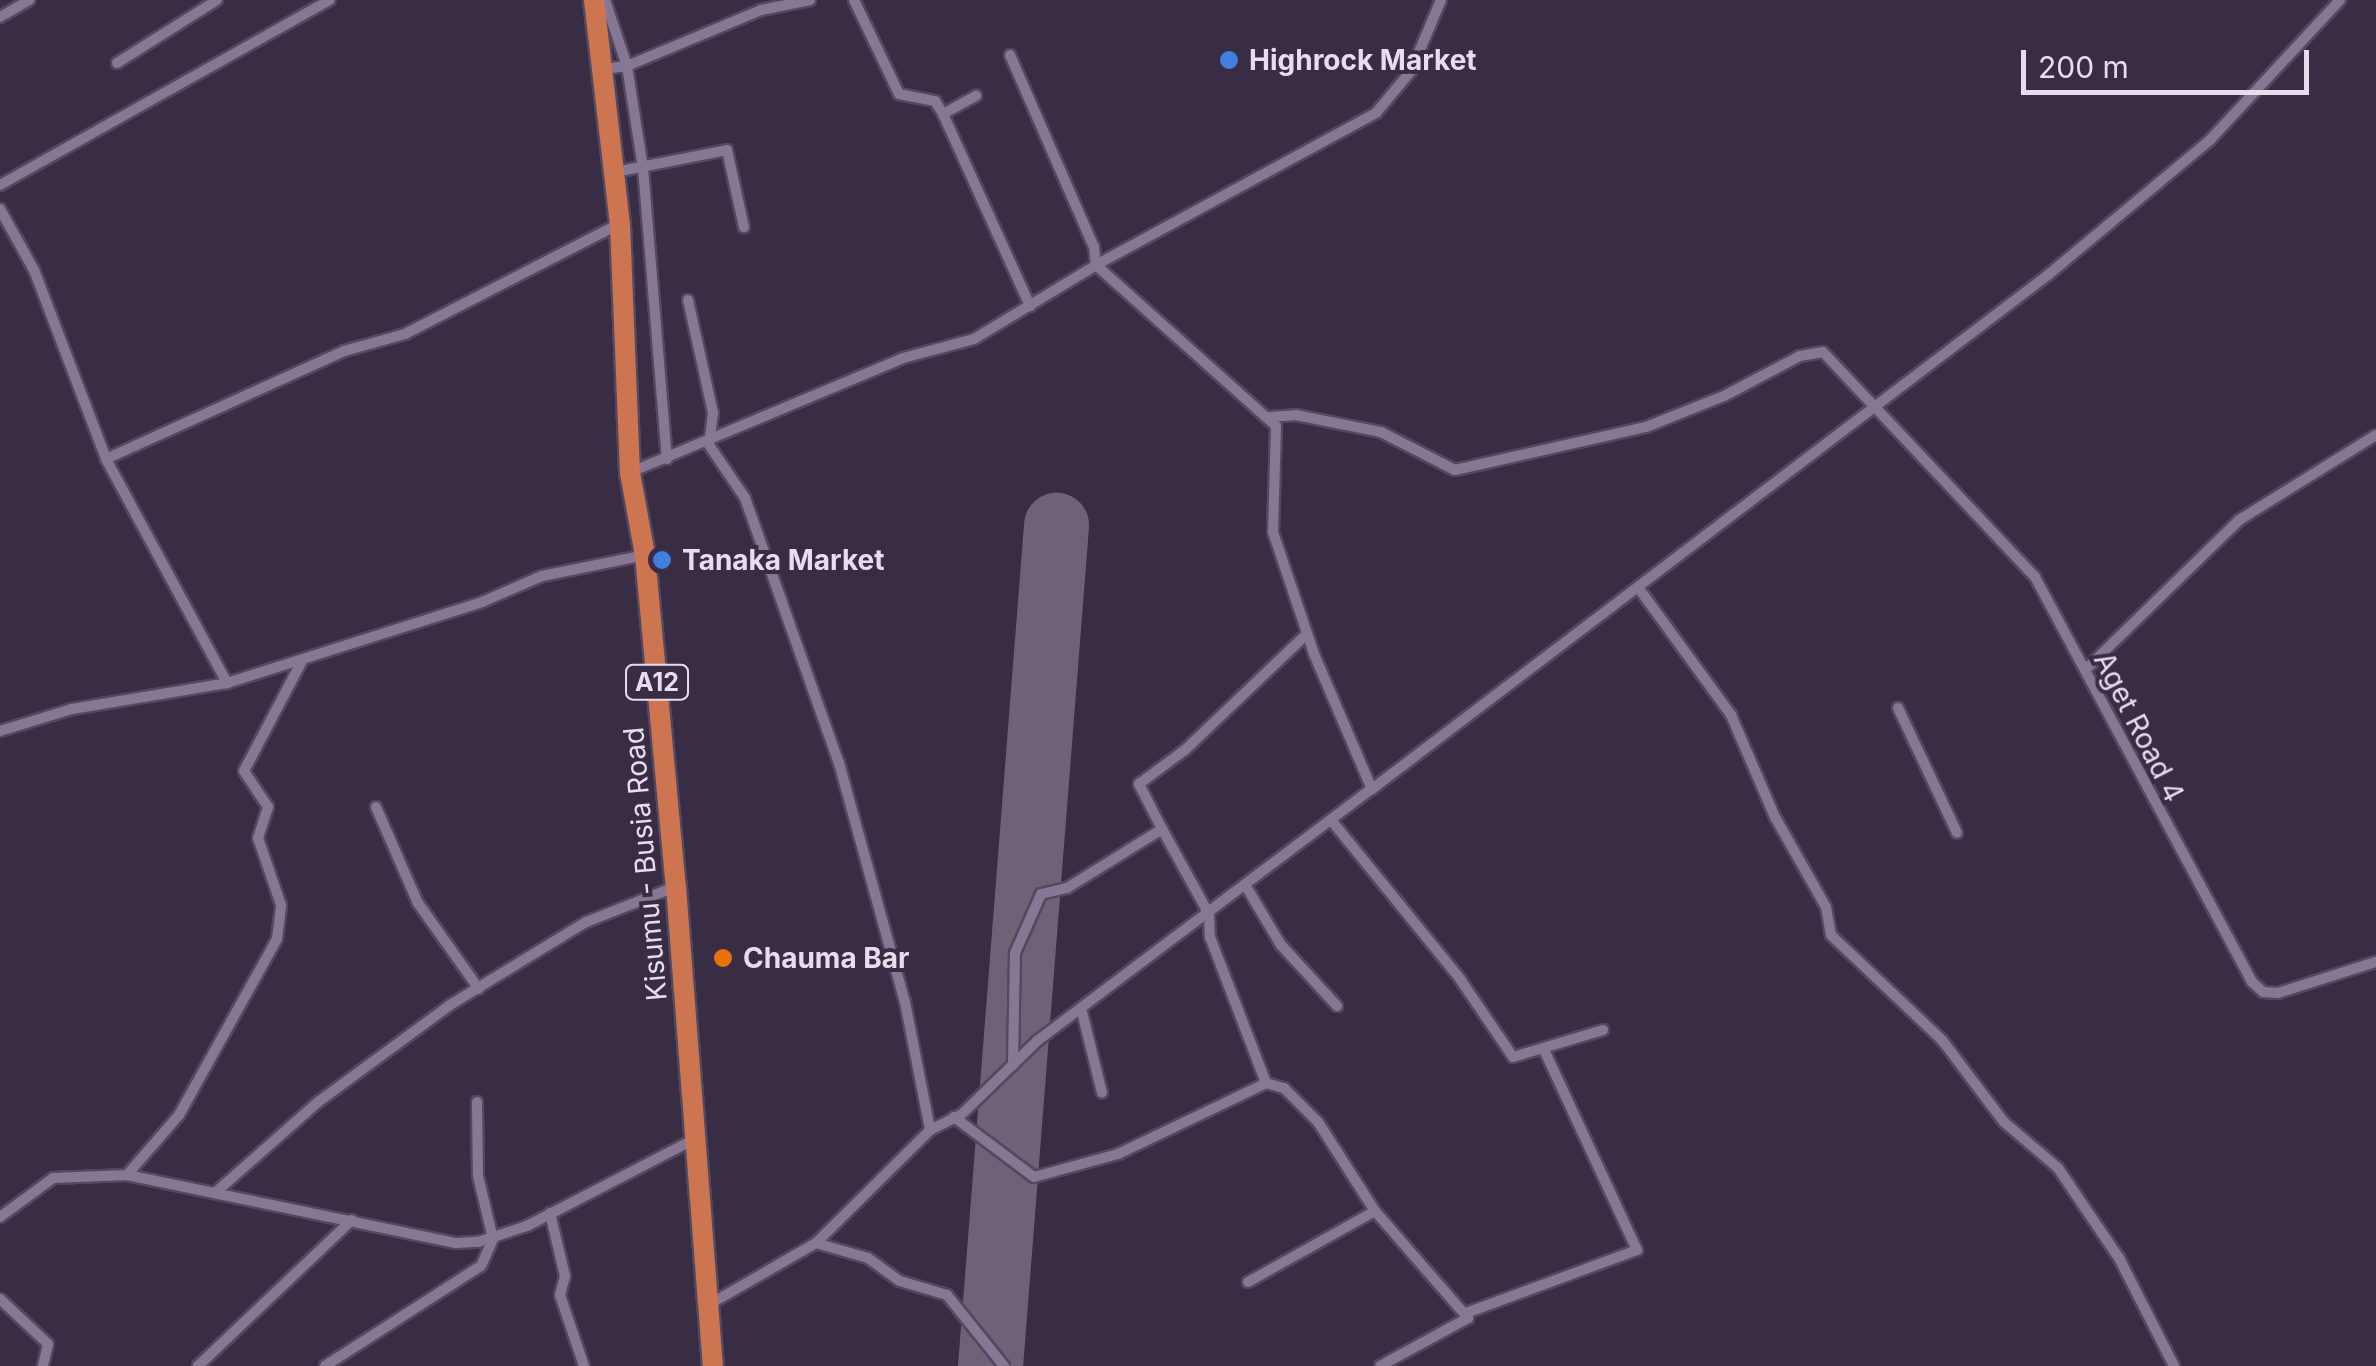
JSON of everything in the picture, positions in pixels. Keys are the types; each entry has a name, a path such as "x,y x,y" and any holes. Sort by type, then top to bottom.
{"highway":[{"name":"Kisumu - Busia Road","path":"594,0 620,224 630,473 646,555 713,1366"}],"street":[{"path":"0,17 30,0"},
{"path":"117,64 217,0"},
{"path":"0,185 330,0"},
{"path":"605,0 627,66 643,168 667,460"},
{"path":"603,69 627,66 739,18 810,0"},
{"path":"854,0 899,94 935,101 943,114 1030,306"},
{"path":"630,473 709,444 903,358 974,338 1096,265 1376,113 1411,71 1442,0"},
{"path":"707,1305 816,1244 930,1130 954,1118 1014,1065 1331,820 1876,410 2210,140 2340,0"},
{"path":"1010,55 1094,247 1096,265 1269,418 1280,436 1270,516 1307,634 1372,789"},
{"path":"943,114 976,96"},
{"path":"615,172 727,150 744,227"},
{"path":"0,209 34,270 106,459 227,683"},
{"path":"106,459 344,351 405,334 620,224"},
{"path":"688,300 713,413 709,444 745,498 839,763 905,1002 930,1130"},
{"name":"Aget Road 4","path":"1269,418 1296,414 1381,432 1454,470 1646,427 1814,350 1833,359 1876,410 2020,556 2085,670 2184,864 2258,989 2278,992 2376,962"},
{"path":"2085,670 2239,520 2376,435"},
{"path":"0,730 72,709 227,683 542,576 646,555"},
{"path":"1640,590 1730,715 1826,907 1831,934 1942,1040 2004,1122 2058,1168 2119,1258 2174,1366"},
{"path":"1266,1083 1210,937 1209,914 1139,784 1185,750 1307,634"},
{"path":"127,1175 179,1115 277,939 281,905 258,838 268,807 244,771 302,660"},
{"path":"1898,708 1957,833"},
{"path":"376,807 418,903 479,989"},
{"path":"1331,820 1460,979 1513,1057 1602,1030"},
{"path":"1014,1065 1018,933 1041,894 1067,888 1162,829"},
{"path":"216,1192 364,1066 479,989 586,922 676,887"},
{"path":"1246,888 1282,945 1336,1006"},
{"path":"1082,1012 1102,1094"},
{"path":"1380,1366 1462,1323 1466,1313 1637,1250 1544,1050"},
{"path":"954,1118 1034,1177 1118,1154 1266,1083 1284,1088 1318,1122 1374,1212 1466,1313"},
{"path":"325,1366 481,1266 492,1238 478,1176 477,1102"},
{"path":"0,1218 53,1178 127,1175 456,1243 492,1238 550,1213 693,1140"},
{"path":"1248,1282 1374,1212"},
{"path":"550,1213 565,1276 560,1295 584,1366"},
{"path":"198,1366 352,1220"},
{"path":"816,1244 868,1258 900,1281 947,1295 1004,1366"},
{"path":"0,1300 48,1344 43,1366"}],"runway":[{"path":"990,1366 1056,525"}],"place":[{"name":"Highrock Market","path":"1229,60"},
{"name":"Tanaka Market","path":"662,560"},
{"name":"Chauma Bar","path":"723,958"}]}
